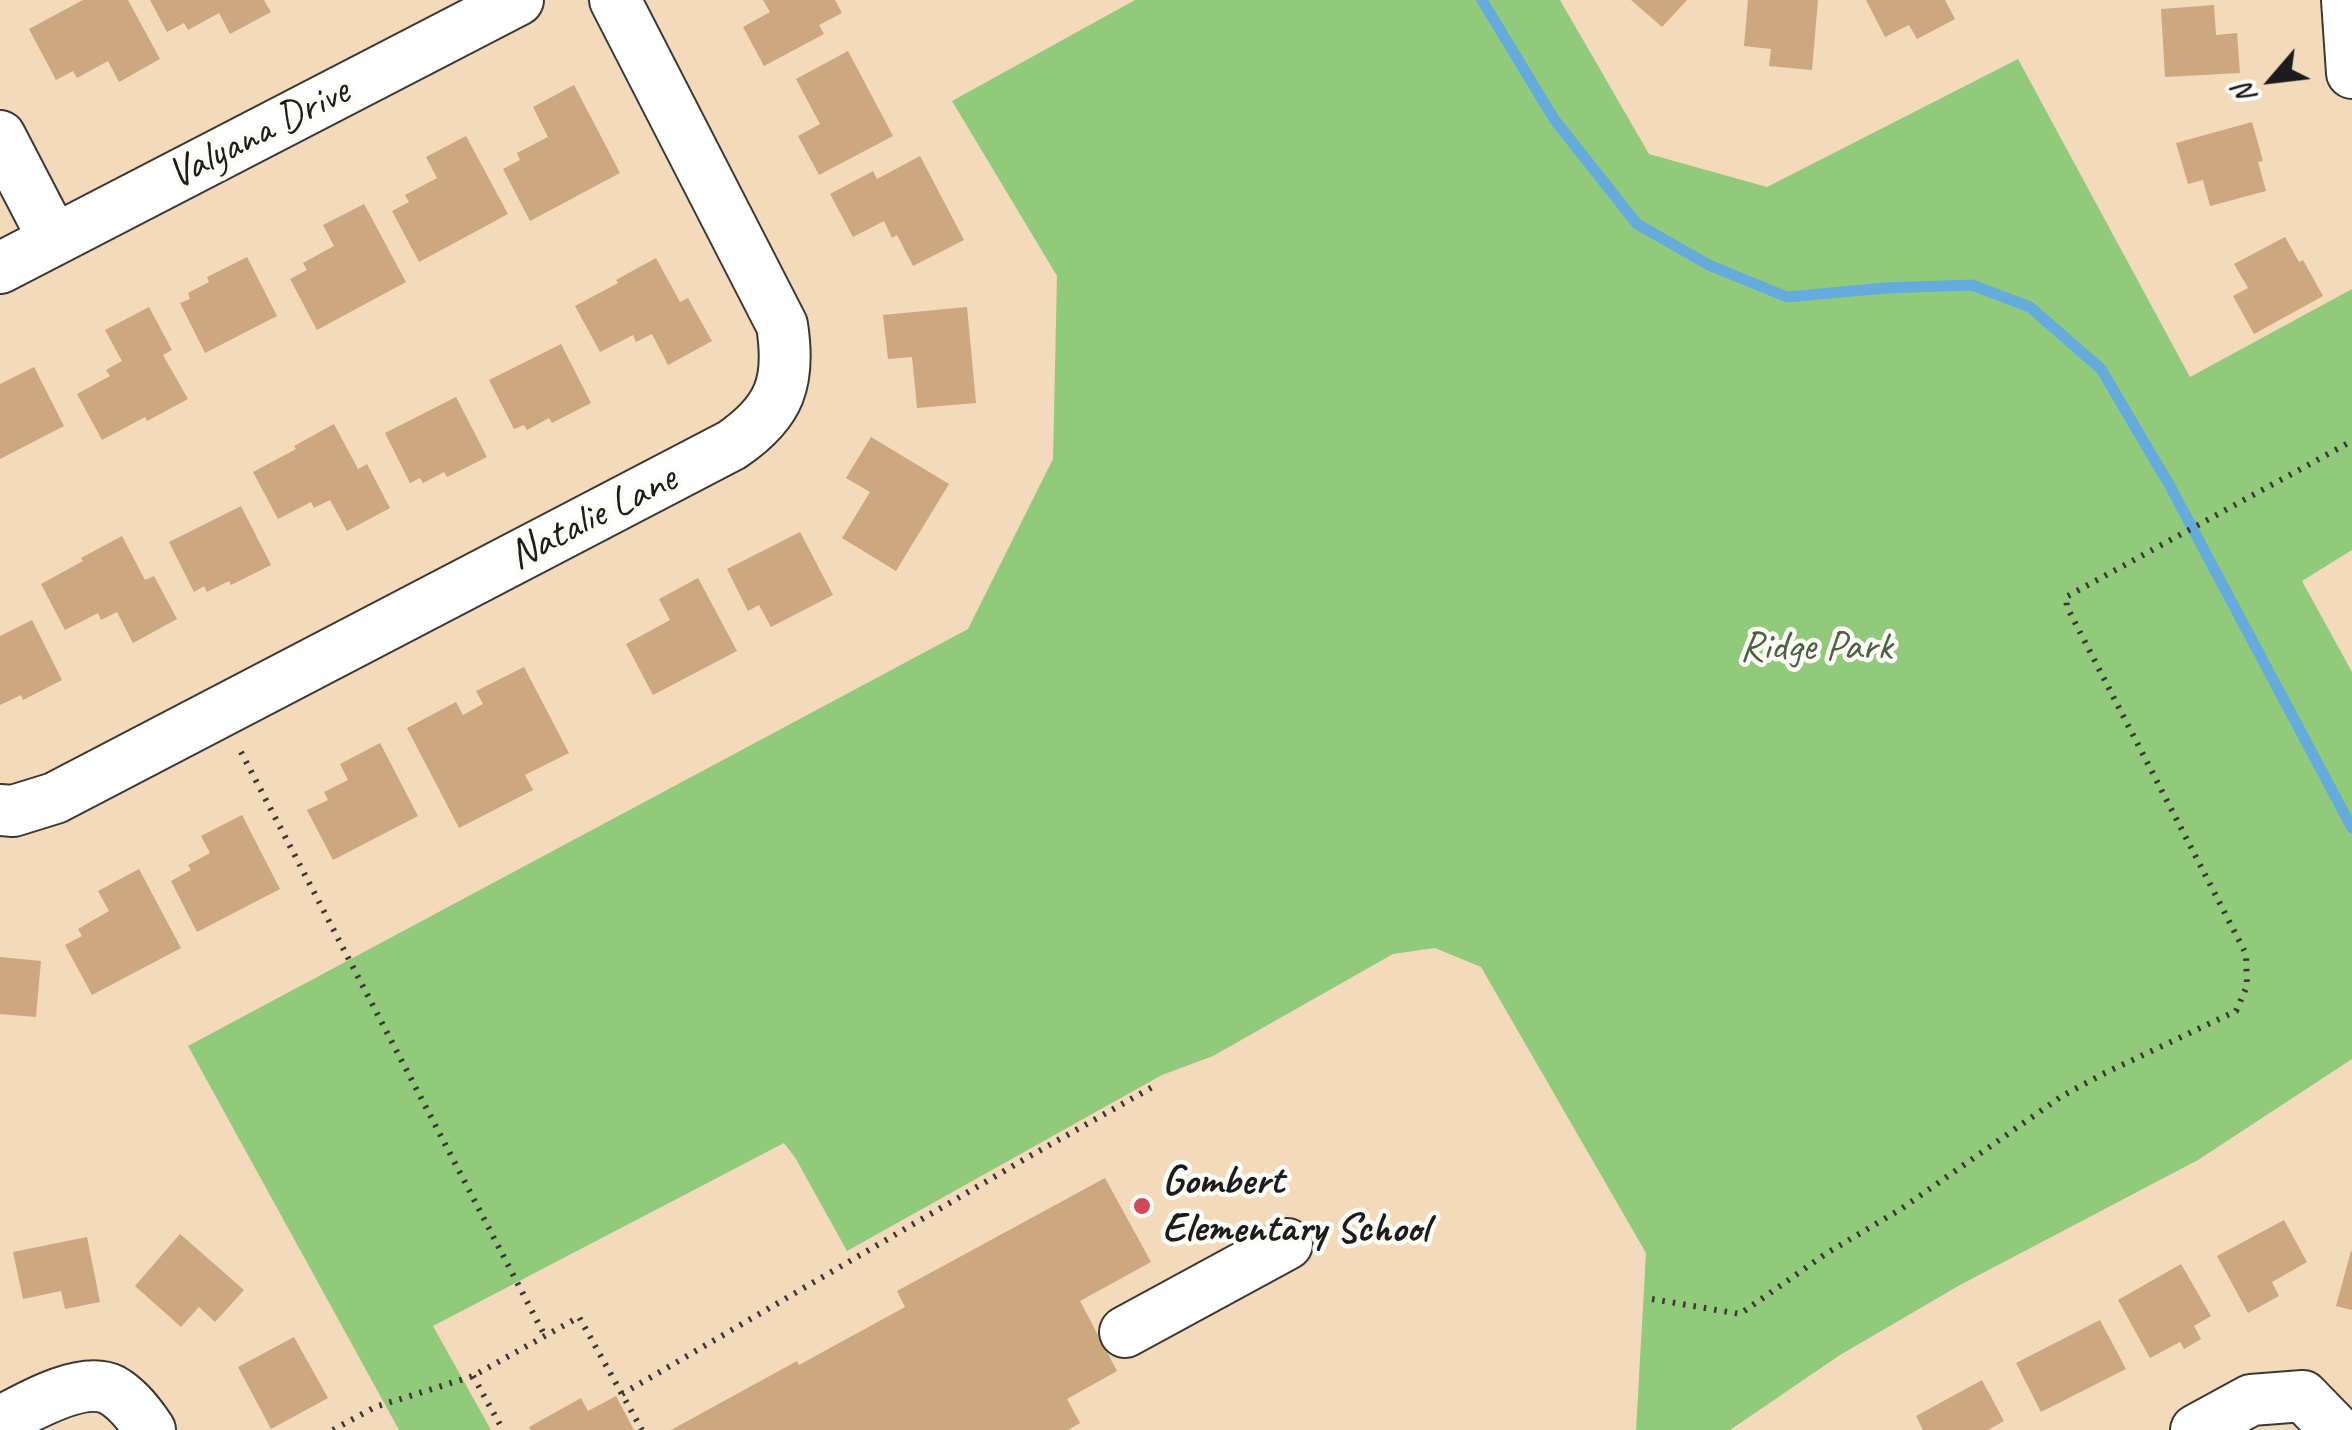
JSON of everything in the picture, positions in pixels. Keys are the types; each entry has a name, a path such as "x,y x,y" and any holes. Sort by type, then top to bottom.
{"street":[{"name":"Valyana Drive","path":"0,268 518,0"},
{"name":"Natalie Lane","path":"0,810 13,811 54,798 732,445 770,412 782,387 786,348 782,325 615,0"},
{"path":"2347,0 2352,73"},
{"path":"0,136 54,240"},
{"path":"1125,1332 1287,1244"},
{"path":"0,1422 55,1394 78,1388 108,1388 130,1404 150,1430"},
{"path":"2196,1430 2251,1400 2303,1396 2336,1430"}],"path":[{"path":"1652,1299 1740,1314 2062,1096 2236,1011 2247,986 2246,954 2067,608 2066,598 2352,442"},
{"path":"241,752 545,1336"},
{"path":"622,1394 1156,1085"},
{"path":"333,1430 375,1407 473,1376 579,1317 642,1430"},
{"path":"473,1376 503,1430"}],"green space":[{"name":"Ridge Park","path":"1135,0 1560,0 1649,154 1767,187 2018,59 2190,377 2352,289 2352,550 2302,581 2352,672 2352,1059 2198,1160 1960,1285 1840,1355 1730,1430 1636,1430 1646,1253 1481,967 1435,948 1393,954 1213,1056 1162,1075 847,1251 784,1143 433,1326 491,1430 399,1430 188,1046 968,629 1053,459 1057,276 952,101"}],"building":[{"path":"83,0 128,0 160,59 119,82 108,61 77,78 73,71 56,80 29,29"},
{"path":"150,0 264,0 271,12 230,34 219,13 188,30 184,23 167,32"},
{"path":"763,0 835,0 842,13 819,25 824,34 764,66 743,27 770,12"},
{"path":"1631,0 1687,0 1662,27"},
{"path":"1748,0 1818,0 1812,70 1769,66 1771,49 1744,46"},
{"path":"1866,0 1945,0 1955,19 1917,39 1909,25 1885,37"},
{"path":"2214,5 2216,35 2237,33 2240,73 2165,77 2161,9"},
{"path":"848,51 893,136 819,175 798,136 820,124 796,79"},
{"path":"574,85 620,173 530,221 503,169 520,160 517,153 548,137 533,107"},
{"path":"2252,122 2263,161 2258,162 2266,191 2210,206 2203,180 2188,184 2176,143"},
{"path":"466,136 508,214 419,262 392,211 409,202 405,195 437,178 426,157"},
{"path":"920,156 964,240 913,266 897,235 892,238 884,221 853,237 830,194 873,171 877,179"},
{"path":"364,204 406,282 317,330 290,279 307,270 303,263 334,246 323,225"},
{"path":"2285,237 2323,296 2254,334 2233,296 2248,288 2234,264"},
{"path":"247,257 277,316 205,353 180,303 190,299 188,293 209,282 207,277"},
{"path":"656,258 680,302 688,298 712,341 668,365 652,334 636,342 633,335 600,352 575,306"},
{"path":"149,307 172,350 163,355 188,399 102,440 77,394 110,376 106,370 122,361 105,330"},
{"path":"967,307 976,403 917,408 912,357 888,359 883,315"},
{"path":"561,344 591,403 552,423 549,418 527,430 524,425 514,429 489,380"},
{"path":"34,367 64,426 0,459 0,384"},
{"path":"456,397 487,457 447,477 444,472 423,483 420,478 410,483 385,433"},
{"path":"334,424 358,469 367,464 390,508 347,531 330,500 314,508 311,502 278,519 253,472"},
{"path":"871,437 949,484 896,571 842,538 870,492 846,478"},
{"path":"241,506 271,565 231,585 229,581 207,592 204,586 194,592 169,542"},
{"path":"800,532 833,595 771,627 759,605 748,611 727,569"},
{"path":"122,536 145,580 154,576 177,619 133,643 117,612 101,620 98,613 65,630 41,584"},
{"path":"698,578 737,651 653,695 626,644 670,620 659,599"},
{"path":"32,620 62,680 23,700 21,695 0,705 0,636"},
{"path":"524,667 569,753 525,775 533,790 459,828 407,728 456,702 463,715 483,704 476,691"},
{"path":"380,743 418,816 333,860 307,810 328,800 324,792 348,780 340,764"},
{"path":"242,815 280,889 197,932 171,881 191,870 188,865 210,853 201,836"},
{"path":"139,869 181,948 92,995 65,945 82,936 78,929 109,911 98,891"},
{"path":"0,957 41,961 36,1017 0,1014"},
{"path":"1105,1178 1151,1262 1080,1301 1117,1371 1067,1399 1080,1423 1068,1430 671,1430 905,1307 897,1291"},
{"path":"2284,1220 2307,1262 2272,1282 2279,1296 2248,1313 2217,1256"},
{"path":"180,1234 244,1290 215,1322 199,1307 181,1327 135,1286"},
{"path":"87,1237 100,1302 65,1309 61,1291 23,1299 13,1252"},
{"path":"2352,1252 2352,1310 2336,1306"},
{"path":"2181,1264 2211,1316 2194,1326 2201,1339 2184,1349 2180,1342 2150,1358 2118,1300"},
{"path":"2100,1320 2126,1369 2041,1412 2016,1363"},
{"path":"294,1337 328,1398 271,1429 238,1367"},
{"path":"1982,1380 2004,1421 1988,1430 1923,1430 1916,1416"},
{"path":"616,1396 634,1430 529,1427 581,1398 588,1411"}],"waterway":[{"path":"1482,0 1554,119 1637,224 1709,265 1787,297 1972,285 2030,307 2101,369 2170,486 2352,828"}],"place":[{"name":"Gombert Elementary School","path":"1142,1206"}]}
